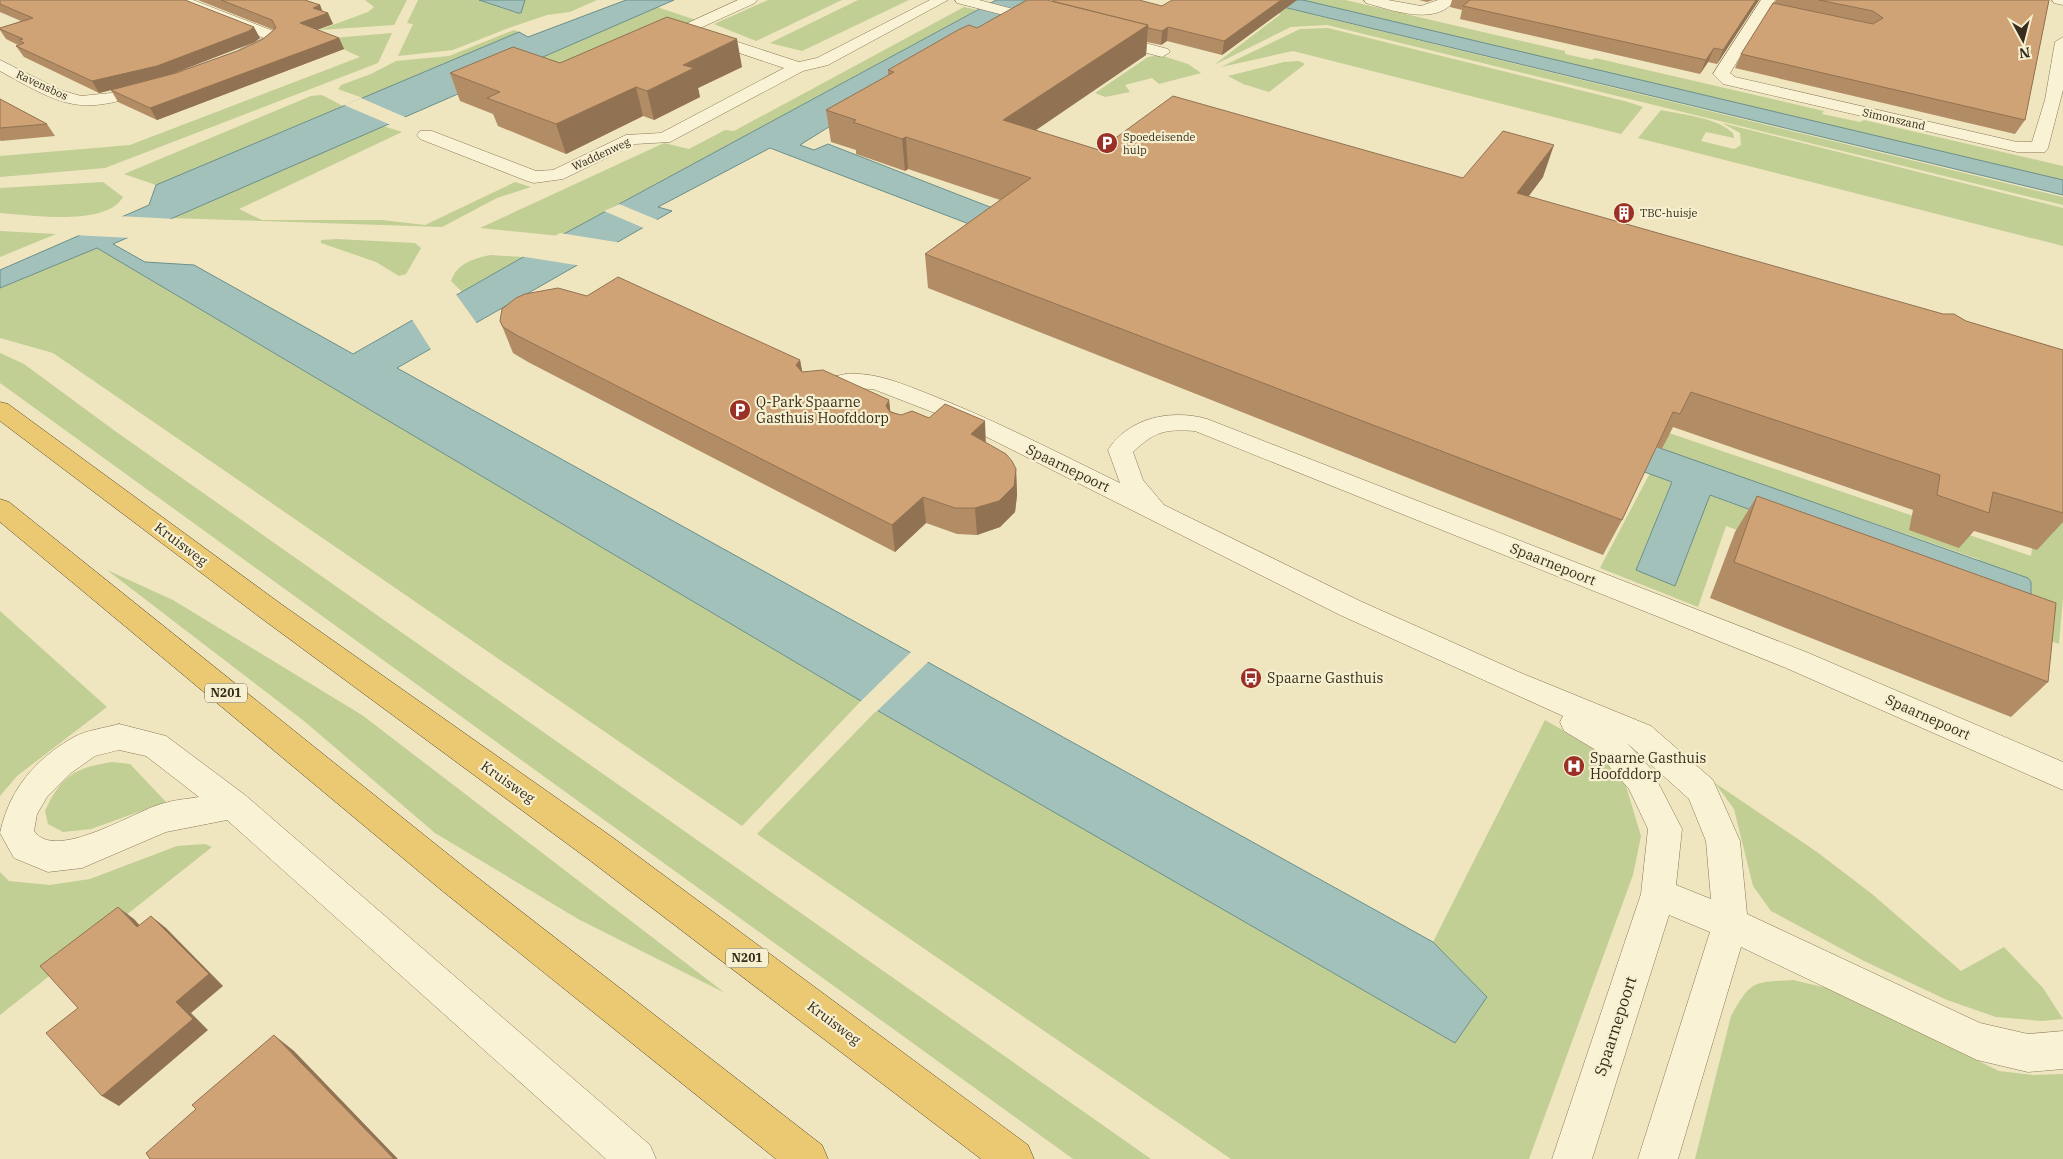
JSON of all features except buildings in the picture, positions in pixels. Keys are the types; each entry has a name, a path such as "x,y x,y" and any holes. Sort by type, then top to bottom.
{"highway":[{"name":"Kruisweg","path":"0,409 271,611 600,848 1014,1159"},
{"name":"N201","path":"0,508 452,878 808,1159"}],"street":[{"path":"180,0 270,35 272,38 261,47 233,57"},
{"path":"750,0 684,30 798,67"},
{"name":"Waddenweg","path":"798,67 805,58 920,0"},
{"name":"Waddenweg","path":"426,135 534,177 556,175 632,139 664,138 798,67 822,62 941,0"},
{"path":"962,0 1060,26"},
{"path":"1371,0 1408,9 1428,10 1441,6 1448,0"},
{"path":"2059,0 2063,1"},
{"name":"Simonszand","path":"1781,13 1765,5 1720,74 1729,81 2017,147 2039,148 2053,100 2063,42"},
{"path":"1097,36 1162,52"},
{"name":"Ravensbos","path":"0,66 71,100 95,100 128,94 169,80"},
{"name":"Spaarnepoort","path":"815,391 841,381 878,383 961,416 1350,608 1510,681 1640,735 1702,790 1723,841 1730,924 1658,1159"},
{"name":"Spaarnepoort","path":"924,422 951,419 970,421"},
{"name":"Spaarnepoort","path":"1166,516 1142,498 1125,470 1120,450 1138,433 1161,422 1199,424 1796,660 2063,776"},
{"name":"Spaarnepoort","path":"1510,681 1605,740 1640,779 1666,829 1658,894 1572,1159"},
{"path":"233,805 162,818 82,852 48,857 26,847 17,833 21,810 36,787 60,764 86,746 119,737 155,745 233,805 636,1159"},
{"path":"1658,894 1730,924 1977,1040 2028,1053 2063,1050"}],"green space":[{"path":"365,0 407,0 394,25 319,30 368,12 374,7"},
{"path":"418,0 479,0 521,13 525,0 597,0 570,12 547,15 453,50 398,56 413,24 407,23"},
{"path":"768,0 842,0 756,41 714,24"},
{"path":"858,0 909,0 802,51 770,43"},
{"path":"1226,0 1252,0 2063,197 2063,205 1327,25 1291,27 1214,65 1281,14"},
{"path":"1303,0 1345,0 1565,51 1565,54 1592,60 1595,58 1824,111 1822,114 1860,122 1864,120 2063,166 2063,180"},
{"path":"657,7 696,20 578,66 517,68"},
{"path":"964,7 977,10 560,236 480,228 664,143 689,149 725,130 734,131"},
{"path":"1328,28 1643,107 1621,134 1293,51 1221,67 1300,29"},
{"path":"514,30 519,32 363,98 338,89 341,85 371,74 396,61 449,56"},
{"path":"392,33 378,63 105,168 0,177 0,156 130,145 360,57 322,39"},
{"path":"1160,55 1188,64 1201,73 1159,84 1152,78 1125,85 1130,92 1105,97 1095,93 1148,57"},
{"path":"1299,61 1305,64 1269,92 1243,84 1228,76 1284,62"},
{"path":"322,95 343,106 156,185 124,174 311,96"},
{"path":"1661,110 1699,117 1717,123 1733,133 1734,138 1706,132 1701,141 1734,149 1741,145 1740,133 1722,123 2063,208 2063,246 1638,138"},
{"path":"383,126 402,132 239,209 262,220 382,220 425,225 515,182 531,187 497,198 442,227 169,218"},
{"path":"103,182 123,197 114,206 101,212 85,216 66,217 0,213 0,188"},
{"path":"0,231 56,234 0,257"},
{"path":"337,239 415,243 421,248 406,274 399,276 376,262 321,243 321,240"},
{"path":"97,248 861,701 742,826 53,353 0,338 0,288"},
{"path":"490,255 523,257 462,292 451,281 461,266 472,260"},
{"path":"0,353 24,364 115,431 1151,1159 1073,1159 0,383"},
{"path":"1669,433 2031,556 2042,465 2063,486 2063,598 2059,644 1726,526 1698,607 1600,568 1650,473 1672,482 1636,570 1675,586 1709,495 2025,610 1978,559 1662,450"},
{"path":"107,570 173,600 362,715 725,993 578,919 435,833 304,721"},
{"path":"0,611 107,707 17,776 0,796"},
{"path":"877,710 1455,1043 1486,997 1433,942 1545,720 1591,746 1626,786 1641,836 1633,875 1529,1159 1231,1159 757,834"},
{"path":"112,762 130,764 166,802 91,829 63,832 48,824 45,811 63,782 78,771"},
{"path":"1715,783 1817,852 1872,894 1961,971 2004,947 2043,988 2063,1019 2042,1021 1996,1017 1947,1000 1864,961 1771,911 1753,886 1734,809"},
{"path":"205,844 212,847 0,1015 0,872 9,881 50,885 90,879 177,846"},
{"path":"1793,980 1831,989 1999,1071 2033,1075 2063,1074 2063,1159 1695,1159 1731,1016 1744,995 1755,985"}],"water":[{"path":"479,0 525,0 521,13 518,13"},
{"path":"626,0 674,0 113,244 145,262 194,265 353,354 560,236 996,0 1027,0 830,114 843,118 800,145 814,150 828,144 1116,256 2028,578 2031,582 2031,608 2025,610 1710,495 1675,586 1636,570 1672,482 1100,274 770,148 658,207 672,211 397,368 1433,942 1487,997 1455,1043 861,701 97,248 0,288 0,270 149,205 156,185 519,32 528,37"},
{"path":"1254,0 1303,0 2063,180 2063,195"}],"pier":[{"path":"361,98 407,118 391,125 344,105"},
{"path":"619,204 660,221 646,229 604,211"},
{"path":"117,216 175,219 132,238 73,235"},
{"path":"560,233 622,243 582,266 519,256"},
{"path":"455,293 478,325 432,351 411,318"},
{"path":"912,651 929,661 876,712 859,703"}],"place":[{"name":"Spoedeisende hulp","path":"1107,143"},
{"name":"TBC-huisje","path":"1624,213"},
{"name":"Q-Park Spaarne Gasthuis Hoofddorp","path":"740,410"},
{"name":"Spaarne Gasthuis","path":"1251,678"},
{"name":"Spaarne Gasthuis Hoofddorp","path":"1574,766"}]}
